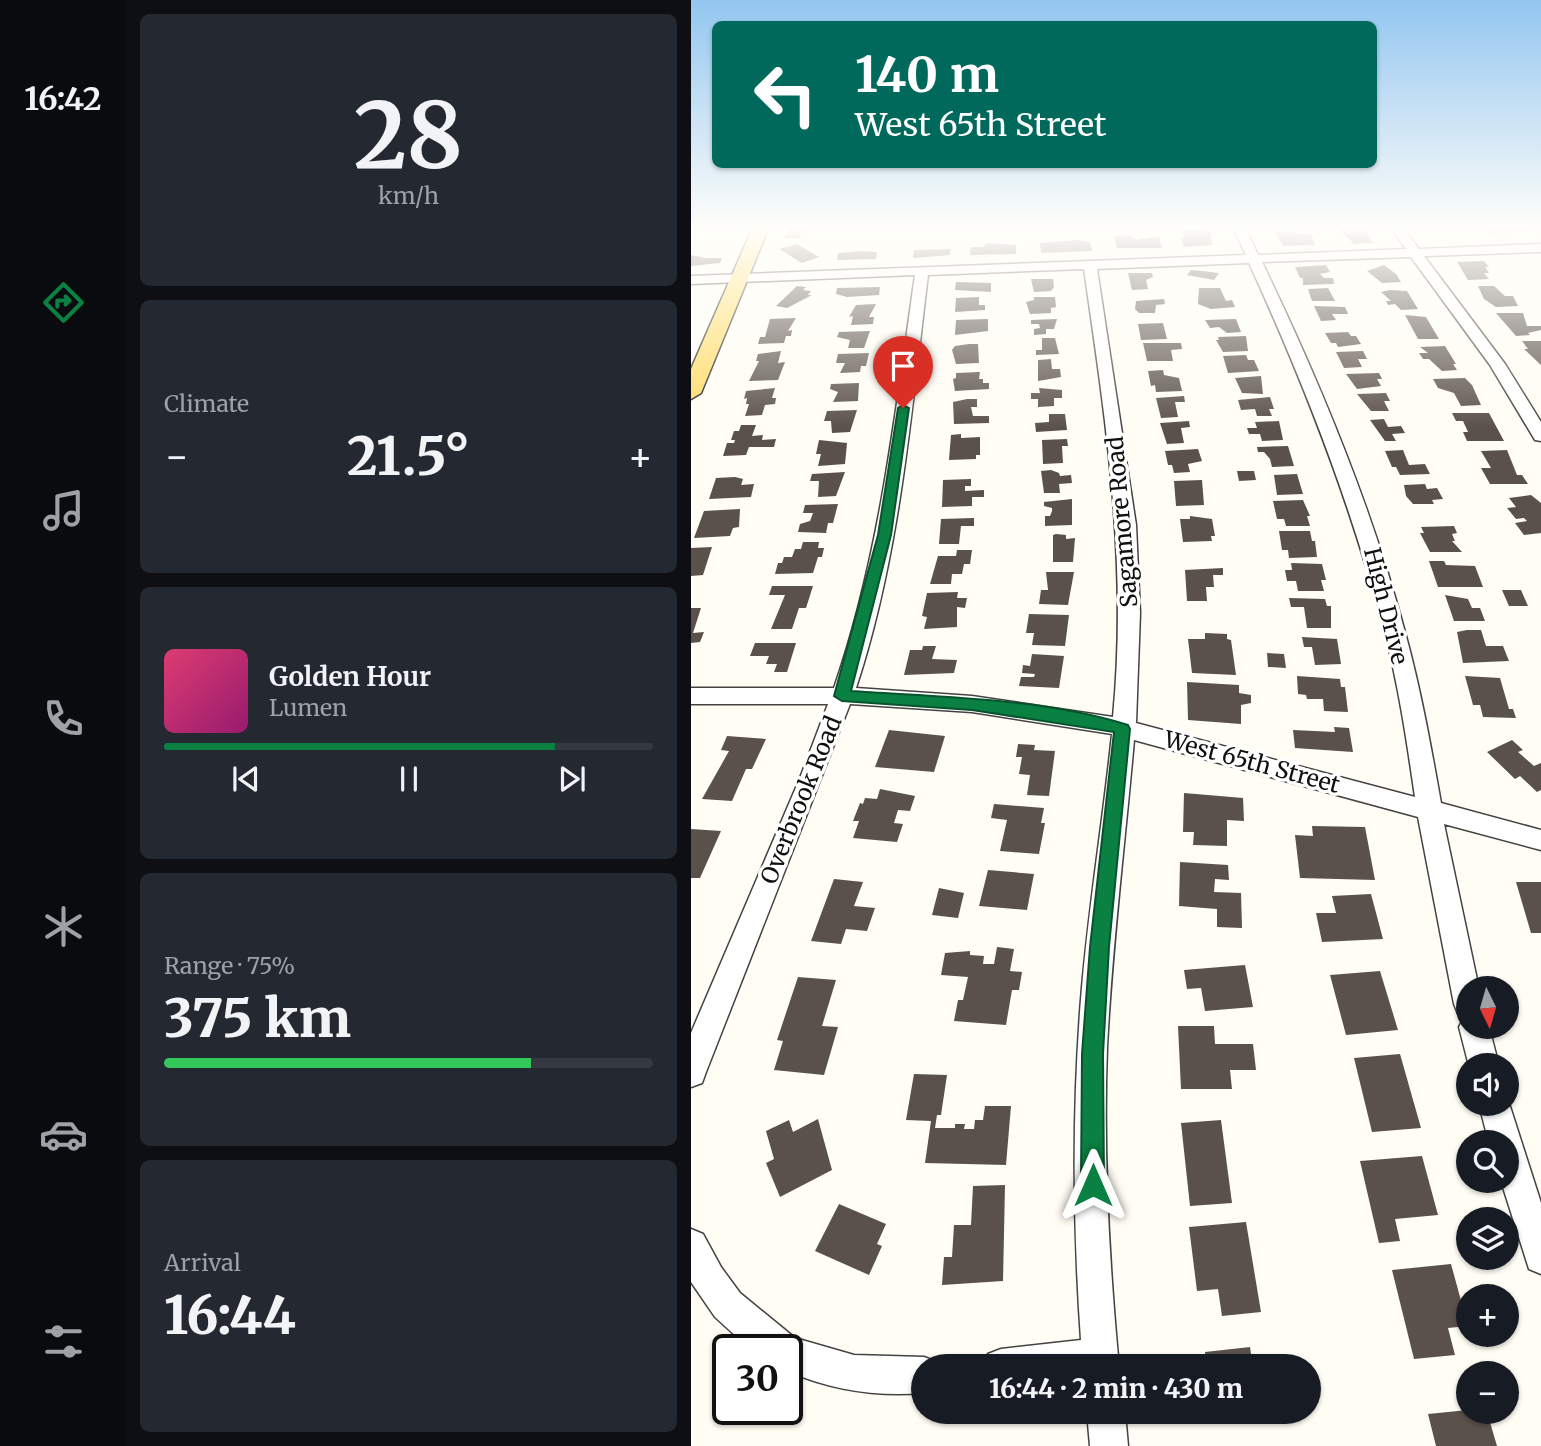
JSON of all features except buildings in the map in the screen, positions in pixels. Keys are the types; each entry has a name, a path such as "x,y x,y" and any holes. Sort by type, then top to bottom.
{"main road":[{"path":"691,393 732,294"}],"street":[{"name":"Overbrook Road","path":"691,1072 842,696 884,535 918,294"},
{"name":"Sagamore Road","path":"1094,294 1124,494 1130,562 1130,617 1122,729 1099,947 1092,1054 1093,1237 1100,1354"},
{"name":"High Drive","path":"1270,294 1346,473 1368,535 1396,639 1463,976"},
{"path":"1446,294 1497,364 1541,436"},
{"name":"West 65th Street","path":"697,699 842,696 972,704 1099,722 1541,840"},
{"path":"1519,1187 1541,1257"},
{"path":"691,1246 707,1280 725,1305 758,1334"},
{"path":"803,1360 849,1374 879,1377 911,1376"},
{"path":"1107,1424 1109,1446"}],"route":[{"path":"903,408 884,535 842,696 972,704 1099,722 1122,729 1099,947 1092,1054 1093,1185"}]}
